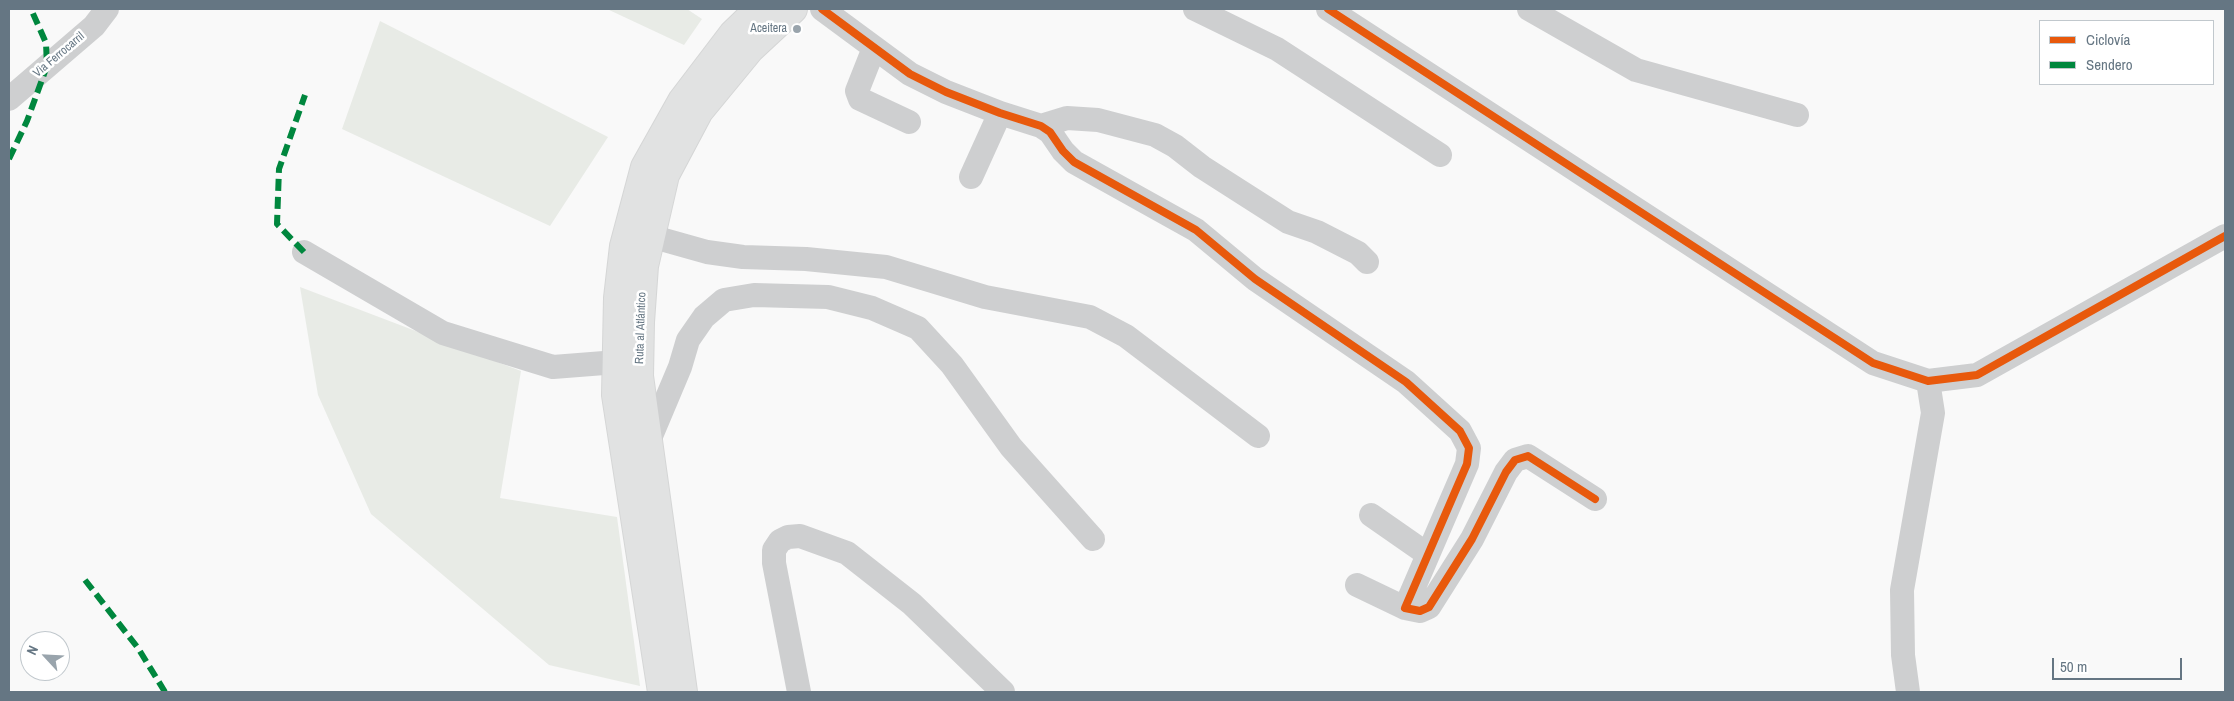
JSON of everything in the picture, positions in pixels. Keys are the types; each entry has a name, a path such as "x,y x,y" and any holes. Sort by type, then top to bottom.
{"highway":[{"name":"Ruta al Atlántico","path":"662,692 616,395 618,298 624,246 645,167 682,100 733,34 759,9"},
{"name":"Ruta al Atlántico","path":"683,692 639,376 644,266 665,175 699,112 750,49 793,9"}],"street":[{"name":"Via Ferrocarril","path":"9,99 94,26 107,9"},
{"path":"822,9 910,74 946,92 1000,113 1041,126 1050,132 1063,152 1074,162 1196,230 1254,279 1406,382 1460,431 1469,448 1467,464 1405,608"},
{"path":"1195,9 1277,49 1440,155"},
{"path":"1328,9 1873,363 1928,381 1977,375 2225,236"},
{"path":"1529,9 1636,70 1797,115"},
{"path":"874,48 857,91 860,99 909,122"},
{"path":"971,177 1000,113"},
{"path":"1041,126 1067,118 1098,120 1155,135 1175,146 1210,172 1288,222 1317,232 1358,253 1367,262"},
{"path":"650,236 708,252 743,257 806,259 886,267 986,297 1090,317 1126,336 1258,436"},
{"path":"304,252 443,333 553,367 617,362"},
{"path":"648,443 674,383 688,340 704,316 724,300 754,295 828,297 872,308 918,328 952,365 1011,447 1093,538"},
{"path":"1908,692 1902,655 1902,590 1933,413 1928,381"},
{"path":"1357,584 1405,608 1420,611 1429,607 1472,539 1506,472 1515,460 1528,456 1595,499"},
{"path":"1371,515 1427,554"},
{"path":"799,692 774,563 774,550 780,541 800,536 847,553 912,604 1003,692"}],"shaded area":[{"path":"607,9 687,9 702,19 684,45"},
{"path":"380,21 608,137 550,226 342,129"},
{"path":"300,287 521,371 500,498 617,517 640,686 549,665 371,514 318,395"}],"marked path":[{"path":"9,159 27,121 47,66 46,43 31,9"},
{"path":"304,252 277,224 279,169 305,95"},
{"path":"85,580 138,648 165,692"}],"cycle path":[{"path":"822,9 910,74 946,92 1000,113 1041,126 1050,132 1063,151 1074,162 1196,230 1255,279 1406,382 1460,431 1469,448 1467,464 1405,608 1420,611 1429,607 1472,539 1506,472 1515,460 1528,456 1595,499"},
{"path":"1328,9 1873,363 1928,381 1977,375 2225,236"}],"place":[{"name":"Aceitera","path":"797,29"}]}
